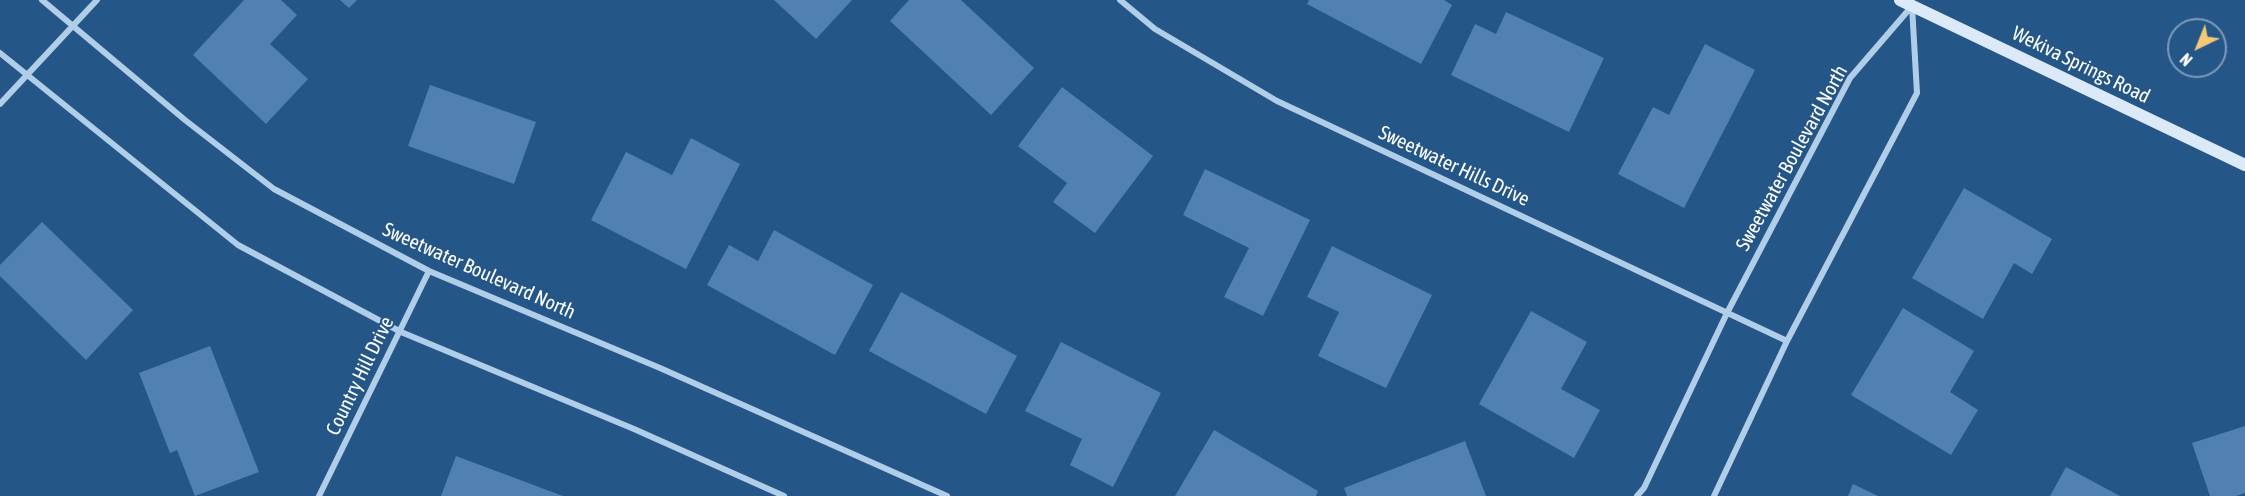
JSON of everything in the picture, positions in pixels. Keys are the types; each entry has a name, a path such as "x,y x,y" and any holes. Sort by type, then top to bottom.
{"main road":[{"name":"Wekiva Springs Road","path":"1900,0 2245,165"}],"street":[{"name":"Sweetwater Boulevard North","path":"42,0 72,27 274,189 429,271 660,368 947,496"},
{"path":"0,104 97,0"},
{"name":"Sweetwater Hills Drive","path":"1120,0 1155,29 1277,101 1787,341"},
{"name":"Sweetwater Boulevard North","path":"1637,496 1644,488 1727,313 1850,78 1912,6"},
{"path":"1714,496 1787,341 1917,93 1912,6"},
{"path":"0,53 238,245 401,332 784,496"},
{"name":"Country Hill Drive","path":"319,496 429,271"}],"building":[{"path":"244,0 281,0 297,15 270,44 308,79 266,124 193,55"},
{"path":"340,0 357,0 349,8"},
{"path":"774,0 852,0 816,39"},
{"path":"909,0 961,0 1034,68 991,115 890,21"},
{"path":"1309,0 1444,0 1452,5 1421,64 1307,4"},
{"path":"1506,12 1604,58 1569,132 1451,75 1475,24 1496,34"},
{"path":"1705,44 1755,70 1684,208 1618,174 1653,107 1669,115"},
{"path":"430,85 536,122 514,184 408,146"},
{"path":"1062,87 1153,156 1095,233 1053,202 1067,183 1018,146"},
{"path":"691,138 740,164 686,269 591,220 626,152 672,175"},
{"path":"1205,169 1310,220 1263,316 1224,297 1249,248 1183,215"},
{"path":"1964,188 2052,239 2032,274 2014,263 1983,319 1912,278"},
{"path":"42,222 133,310 86,360 0,276 0,265"},
{"path":"774,230 873,285 835,355 707,285 729,245 758,261"},
{"path":"1332,246 1432,295 1386,388 1318,356 1339,312 1307,297"},
{"path":"901,292 1017,356 986,414 869,351"},
{"path":"1903,308 1974,351 1950,392 1978,410 1951,455 1851,395"},
{"path":"1531,311 1587,342 1561,389 1600,410 1574,458 1479,404"},
{"path":"1061,342 1161,393 1113,487 1070,465 1082,439 1025,411"},
{"path":"210,346 259,472 195,496 177,450 170,453 139,373"},
{"path":"2245,426 2245,493 2236,496 2210,496 2192,443"},
{"path":"1214,430 1318,491 1316,496 1175,496"},
{"path":"1465,441 1486,496 1347,496 1344,488"},
{"path":"456,456 563,496 441,496"},
{"path":"2066,467 2120,496 2050,496"},
{"path":"1853,484 1878,496 1848,496"}]}
